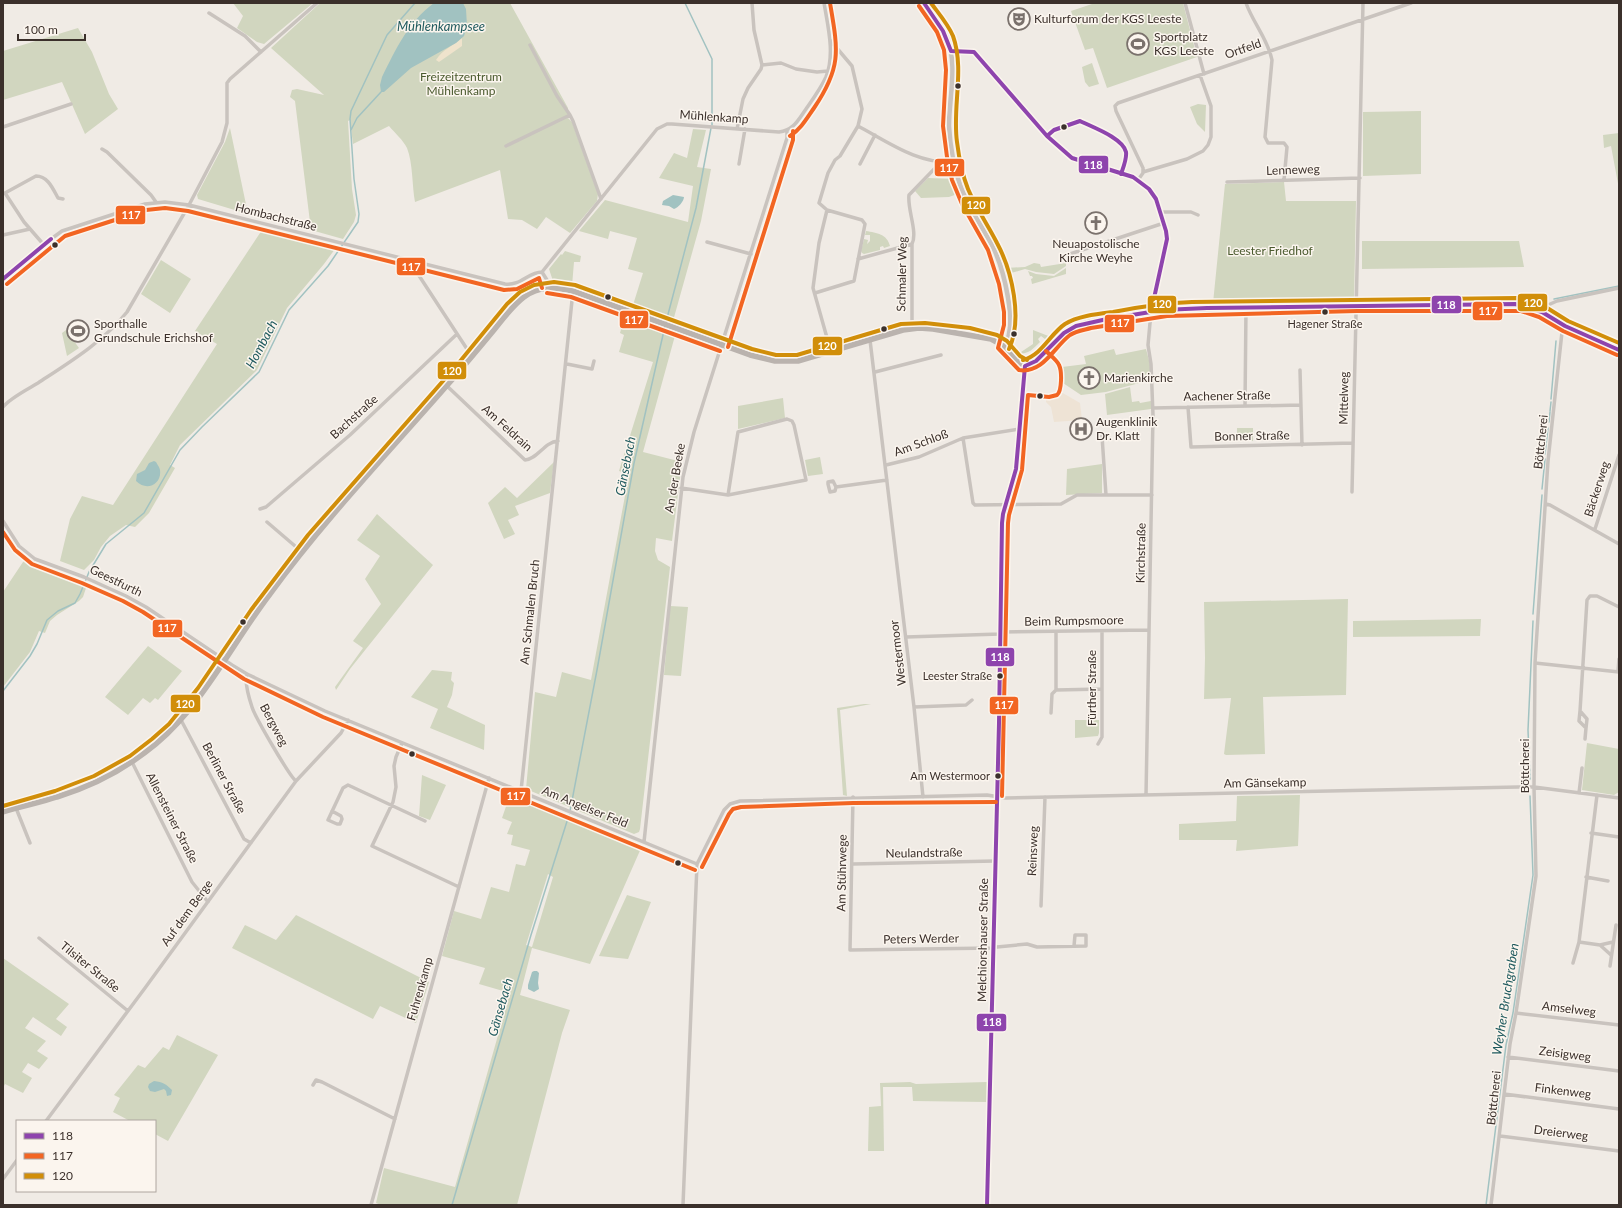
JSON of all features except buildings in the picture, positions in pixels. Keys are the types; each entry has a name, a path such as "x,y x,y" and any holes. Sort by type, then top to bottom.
{"main road":[{"path":"3,812 57,797 112,775 155,745 181,720 198,699 268,595 302,552 473,356 513,306 523,297 534,291 548,288 559,288 573,291 750,355 775,361 798,361 912,328 933,329 990,339 1004,346 1018,361 1025,366 1037,360 1070,328 1090,322 1166,310 1357,305 1515,304 1542,312 1565,326 1619,350"}],"street":[{"path":"3,405 69,363 115,327 127,312 188,205 225,134 227,123 227,83 317,3"},
{"path":"737,128 743,99 762,65 753,24 752,3"},
{"path":"787,131 797,122 828,72 830,40 824,3"},
{"path":"924,3 942,27 948,39 951,51 952,76 949,125 955,162 961,186 970,207 993,247 1005,284 1010,309 1011,330 1010,337 1004,346"},
{"path":"951,51 974,52 1047,136 1072,158 1138,180 1143,172 1187,158 1203,151 1208,145 1211,137 1211,106 1185,3"},
{"path":"1246,3 1251,16 1270,51 1272,60 1265,137 1268,143 1284,143 1287,147 1284,180"},
{"path":"1357,305 1364,3"},
{"name":"Ortfeld","path":"1143,172 1142,165 1116,111 1115,106 1118,103 1411,3"},
{"path":"209,13 245,36 262,52"},
{"path":"815,293 854,281 865,224 862,220 827,210 820,206 819,200 828,173 858,126 862,109 852,66 830,40"},
{"path":"530,45 557,96 573,121 601,199"},
{"path":"762,65 780,63 796,69 828,72"},
{"path":"817,72 826,77"},
{"path":"3,127 70,104"},
{"path":"506,146 570,115"},
{"name":"Mühlenkamp","path":"542,272 658,129 663,126 672,124 779,132 787,131"},
{"path":"858,126 915,156 941,162 955,162"},
{"path":"739,164 745,129"},
{"name":"An der Beeke","path":"644,842 681,488 687,454 787,138 787,131"},
{"path":"860,164 875,135"},
{"path":"102,149 151,194 156,202"},
{"name":"Schmaler Weg","path":"912,328 912,244 915,238 909,208 909,195 941,162"},
{"path":"44,245 30,229 5,193 36,176 41,176 45,177 58,198 63,199"},
{"name":"Lenneweg","path":"1227,182 1360,178"},
{"name":"Kirchstraße","path":"1138,180 1154,194 1164,223 1167,240 1151,312 1148,344 1151,364 1153,408 1146,795"},
{"name":"Hombachstraße","path":"3,279 62,231 156,202 176,202 509,285 518,283 534,273 542,272"},
{"path":"827,210 819,243 813,288 830,352"},
{"path":"1160,212 1191,212 1198,215"},
{"path":"1067,255 1164,223"},
{"path":"3,236 30,229"},
{"path":"707,242 751,254"},
{"path":"858,259 912,244"},
{"path":"414,261 414,268 473,356"},
{"path":"542,272 547,280 548,288"},
{"path":"1542,312 1548,305 1557,301 1619,288"},
{"name":"Am Schmalen Bruch","path":"521,791 567,364 573,291"},
{"name":"Mittelweg","path":"1352,492 1357,305"},
{"path":"1245,406 1246,308"},
{"name":"Böttcherei","path":"1491,1205 1508,1057 1536,876 1534,787 1535,663 1548,461 1561,339 1565,326"},
{"name":"Bachstraße","path":"260,509 266,507 350,435 457,334"},
{"name":"Westermoor","path":"870,340 906,637 923,797"},
{"path":"875,372 941,355"},
{"path":"567,364 592,369 594,360"},
{"path":"683,1205 697,864 724,810 730,804 740,801 853,797 996,796 1002,523 1005,504 1016,469 1025,366"},
{"path":"1300,370 1302,445"},
{"name":"Am Feldrain","path":"447,386 525,460 530,460 547,444 558,441"},
{"name":"Aachener Straße","path":"1153,408 1301,405"},
{"name":"Bonner Straße","path":"1188,407 1191,447 1353,443"},
{"path":"681,488 728,495 806,480 792,421 786,419 738,432 728,495"},
{"name":"Am Schloß","path":"886,465 919,457 963,438 1019,430"},
{"path":"1102,436 1106,495"},
{"name":"Am Schloß","path":"963,438 973,503 975,505 1005,504"},
{"name":"Bäckerweg","path":"1595,529 1619,455"},
{"path":"836,487 887,480"},
{"path":"1005,504 1061,504 1076,495 1152,495"},
{"path":"1546,504 1595,529 1619,544"},
{"name":"Geestfurth","path":"3,521 19,546 35,559 89,578 146,607 224,660"},
{"path":"267,522 302,552"},
{"path":"1586,728 1579,722 1587,600 1590,596 1597,596 1619,607"},
{"name":"Beim Rumpsmoore","path":"906,637 1000,633 1149,630"},
{"path":"1051,713 1052,694 1056,690 1056,632"},
{"name":"Fürther Straße","path":"1098,744 1102,737 1102,632"},
{"path":"1535,663 1618,672 1619,659"},
{"name":"Am Angelser Feld","path":"224,660 247,674 325,711 697,864"},
{"name":"Bergweg","path":"247,674 247,687 252,708 286,768 296,782"},
{"path":"1056,690 1102,689"},
{"path":"914,707 966,705 972,700"},
{"path":"1580,711 1587,719 1585,739"},
{"name":"Berliner Straße","path":"181,720 244,839 251,843"},
{"name":"Auf dem Berge","path":"47,1120 296,782 341,733 348,720"},
{"path":"402,743 394,766 396,787 392,806 372,846 459,887"},
{"name":"Allensteiner Straße","path":"132,762 192,882 208,902"},
{"path":"1579,793 1582,768"},
{"name":"Fuhrenkamp","path":"371,1205 489,778"},
{"path":"332,811 343,788 348,785 424,821"},
{"name":"Am Gänsekamp","path":"996,796 1006,798 1534,787 1561,792 1618,797"},
{"path":"1573,963 1578,942 1597,795"},
{"name":"Melchiorshauser Straße","path":"988,1205 996,796"},
{"name":"Am Stührwege","path":"850,950 853,797"},
{"name":"Reinsweg","path":"1041,906 1045,797"},
{"path":"16,808 30,843"},
{"path":"1591,833 1619,837"},
{"name":"Neulandstraße","path":"852,864 995,861"},
{"path":"1586,877 1608,881"},
{"path":"1610,966 1616,925"},
{"path":"1075,935 1086,935 1086,946 1074,946 1075,935"},
{"name":"Tilsiter Straße","path":"39,938 128,1011"},
{"path":"1578,942 1600,945 1613,942"},
{"name":"Peters Werder","path":"850,950 997,947 1027,944 1037,948 1074,946"},
{"path":"1600,945 1611,955"},
{"name":"Amselweg","path":"1516,1013 1619,1025"},
{"name":"Zeisigweg","path":"1508,1057 1619,1071"},
{"path":"313,1085 316,1080 322,1082 395,1119"},
{"name":"Finkenweg","path":"1504,1094 1619,1109"},
{"name":"Dreierweg","path":"1500,1136 1619,1151"},
{"path":"3,1179 16,1161"}],"green space":[{"path":"233,3 313,3 264,44 257,42 237,28 243,16"},
{"name":"Freizeitzentrum Mühlenkamp","path":"320,3 510,3 568,108 568,118 572,122 598,194 597,201 570,233 546,217 537,229 522,220 508,219 500,170 415,202 409,154 401,139 389,126 353,144 350,120 348,121 352,189 356,215 354,222 343,239 311,230 295,101 290,97 292,90 297,89 324,95 271,48"},
{"name":"Sportplatz KGS Leeste","path":"1095,3 1183,3 1197,57 1107,88 1093,48 1085,50 1071,11"},
{"path":"78,28 92,52 109,94 118,109 85,134 62,82 3,100 3,51"},
{"path":"1092,63 1099,84 1089,87 1085,82 1082,67"},
{"path":"1198,104 1206,105 1205,132 1197,124 1190,107"},
{"path":"1421,111 1421,174 1363,176 1363,112"},
{"path":"230,128 248,214 198,199 197,195 225,142"},
{"path":"693,129 706,130 697,167 711,169 701,221 673,321 633,305 643,273 628,269 637,238 610,231 608,239 579,231 605,200 688,222 693,186 659,178 674,153 687,158"},
{"path":"1619,133 1619,189 1611,146 1604,148 1603,135"},
{"path":"928,178 955,179 960,193 949,197 921,198 915,191"},
{"name":"Leester Friedhof","path":"1284,182 1286,201 1356,201 1354,301 1213,303 1225,184"},
{"path":"262,230 335,249 287,308 257,370 180,445 170,465 175,468 149,513 135,527 126,525 110,536 101,547 94,560 84,570 60,561 70,519 82,496 113,505 217,344 195,331"},
{"path":"866,231 878,233 887,239 890,246 884,248 883,246 880,247 880,250 864,254 862,253 861,251 864,239 868,240 867,244 870,241 870,235 865,235"},
{"path":"1362,241 1519,241 1524,267 1362,269"},
{"path":"565,251 581,256 580,262 574,262 572,286 553,281 549,269"},
{"path":"161,260 191,279 170,313 141,294"},
{"path":"1034,263 1040,264 1041,267 1066,263 1066,266 1054,274 1025,269 1008,274 1006,268 1025,267"},
{"path":"1066,268 1066,274 1032,284 1031,279 1033,278 1030,276 1028,271 1036,274 1054,276"},
{"path":"625,315 676,332 643,452 682,462 672,541 656,538 655,551 658,560 670,567 640,829 639,832 634,834 526,789 535,692 556,697 562,672 591,680 629,474 619,471 653,362 619,352 624,335 620,333"},
{"path":"66,330 79,348 67,356 62,333"},
{"path":"1033,330 1051,337 1047,342 1041,336 1038,339 1040,342 1033,349 1025,353 1018,354 1033,344"},
{"path":"1114,349 1116,355 1146,349 1150,364 1151,382 1143,382 1106,392 1081,395 1063,383 1062,367 1086,364 1084,356"},
{"path":"1130,387 1132,402 1139,401 1140,403 1151,401 1151,409 1107,415 1105,394"},
{"path":"783,398 785,418 738,429 738,406"},
{"path":"1237,428 1253,428 1253,441 1237,441"},
{"path":"820,457 823,474 808,476 805,460"},
{"path":"554,462 550,493 515,506 519,515 508,520 515,534 504,539 488,503 505,487 517,498"},
{"path":"1102,464 1102,493 1066,495 1067,469"},
{"path":"377,514 433,565 350,669 336,690 335,687 363,648 353,641 381,604 365,579 380,556 357,540"},
{"path":"27,556 38,564 88,582 83,597 79,601 50,621 45,633 39,631 30,652 3,687 3,592"},
{"path":"1348,599 1346,695 1263,697 1265,754 1224,754 1231,698 1204,699 1204,602"},
{"path":"670,606 688,607 681,676 664,675"},
{"path":"1481,619 1480,636 1353,637 1353,621"},
{"path":"148,646 182,671 158,700 155,698 150,703 143,698 128,715 105,697"},
{"path":"432,670 452,672 451,680 454,683 452,695 447,707 485,725 484,750 430,728 438,709 411,697"},
{"path":"871,704 840,710 847,796 843,795 837,708"},
{"path":"1075,720 1099,720 1098,736 1075,738"},
{"path":"1587,743 1619,749 1619,792 1614,795 1582,790"},
{"path":"422,775 446,785 430,820 419,816"},
{"path":"511,792 642,846 590,964 532,948 520,995 570,1010 562,1033 517,1205 381,1205 376,1203 384,1168 455,1187 510,993 479,984 485,968 442,956 454,911 481,919 491,887 509,892 516,864 525,866 530,850 511,845 513,835 507,834 512,822 502,818","holes":["548,874 553,877 532,947 526,945"]},
{"path":"1300,795 1298,846 1236,851 1237,840 1179,840 1179,824 1236,821 1237,796"},
{"path":"627,895 651,902 628,959 599,956"},
{"path":"296,915 429,982 416,1023 380,1006 373,1019 232,948 245,925 276,940"},
{"path":"3,958 69,1004 56,1019 67,1027 61,1036 33,1017 25,1028 46,1041 37,1051 48,1058 39,1069 28,1063 22,1072 32,1078 23,1093 5,1084 3,1088"},
{"path":"177,1035 218,1055 168,1141 156,1135 156,1120 128,1120 113,1112 120,1098 114,1095 138,1065 145,1068 163,1047 169,1050"},
{"path":"910,1082 916,1084 987,1082 987,1102 913,1101 912,1087 883,1087 884,1151 868,1151 869,1107 881,1106 880,1083"}],"sand":[{"path":"462,38 462,46 439,62 436,60 445,50"}],"shaded area":[{"path":"1061,392 1080,403 1082,420 1054,422 1051,407 1046,402 1046,395"}],"water":[{"name":"Mühlenkampsee","path":"434,3 463,3 466,9 467,26 464,36 456,43 411,68 384,92 381,92 380,85 382,77 392,56 410,27 425,10"},
{"path":"673,195 684,197 679,206 674,209 669,206 662,205 663,201"},
{"path":"154,461 160,469 159,479 153,485 145,486 140,484 136,481 137,474 145,470 149,463"},
{"path":"534,971 539,973 539,989 534,992 528,989 528,985 532,972"},
{"path":"154,1081 168,1086 172,1090 171,1095 167,1096 164,1089 155,1092 150,1091 148,1087 149,1084"}],"waterway":[{"name":"Hombach","path":"3,691 30,656 37,644 47,620 58,611 75,603 89,572 106,544 144,513 180,450 259,372 289,310 328,266 358,222 359,214 354,179 350,119 351,111 387,35 415,3"},
{"name":"Gänsebach","path":"685,3 712,59 712,125"},
{"path":"351,130 357,118 381,92"},
{"name":"Gänsebach","path":"666,322 696,208 711,128"},
{"name":"Weyher Bruchgraben","path":"1554,299 1619,286"},
{"name":"Gänsebach","path":"570,811 634,463 665,326"},
{"name":"Weyher Bruchgraben","path":"1551,399 1556,341"},
{"name":"Weyher Bruchgraben","path":"1550,411 1551,402"},
{"name":"Weyher Bruchgraben","path":"1549,422 1550,412"},
{"name":"Weyher Bruchgraben","path":"1545,454 1548,428"},
{"name":"Weyher Bruchgraben","path":"1542,489 1545,459"},
{"name":"Weyher Bruchgraben","path":"1533,614 1542,495"},
{"name":"Weyher Bruchgraben","path":"1530,779 1528,730 1533,621"},
{"name":"Weyher Bruchgraben","path":"1486,1205 1506,1045 1513,1013 1533,875 1530,796"},
{"name":"Gänsebach","path":"452,1205 531,935 569,815"}],"transit line":[{"name":"117","path":"790,136 801,127 823,94 833,69 836,58 836,46 830,3"},
{"name":"118","path":"924,3 943,31 951,51"},
{"name":"120","path":"931,3 951,32 956,49 958,62 956,129 964,178 971,196 1002,254 1011,281 1014,295 1015,324 1009,349"},
{"name":"117","path":"919,6 937,32 944,50 946,70 943,126 952,180 962,204 988,250 999,284 1004,312 1004,325 998,348 1019,370 1035,368 1048,358 1070,335 1091,328 1167,316 1357,311 1521,311 1539,317 1563,331 1617,355"},
{"name":"118","path":"951,51 974,52 1047,136 1072,158 1133,177 1149,189 1156,199 1167,239 1151,312"},
{"name":"118","path":"1047,136 1054,130 1080,121 1106,134 1119,142 1124,147 1126,152 1121,174"},
{"name":"117","path":"728,347 793,140 793,131"},
{"name":"117","path":"7,284 65,236 146,210 165,208 188,211 504,290 517,289 539,278 542,288"},
{"name":"118","path":"3,279 51,239"},
{"name":"120","path":"3,806 55,791 94,776 130,756 169,724 198,688 251,610 308,535 457,365 507,304 520,292 534,285 554,282 575,285 752,349 776,355 797,355 901,324 925,323 970,328 997,335 1007,341 1020,356 1027,360"},
{"name":"117","path":"547,293 571,297 720,351"},
{"name":"120","path":"1023,360 1035,354 1060,328 1070,321 1082,317 1142,307 1192,302 1516,298 1544,306 1568,321 1619,343"},
{"name":"118","path":"987,1205 999,723 1002,523 1003,514 1016,469 1025,366 1036,361 1064,333 1076,326 1107,319 1163,310 1207,308 1515,304 1542,312 1565,326 1619,350"},
{"name":"117","path":"1002,796 1008,523 1022,470 1028,395 1049,397 1057,395 1061,385 1059,365 1046,351"},
{"name":"117","path":"3,532 15,550 32,564 82,583 123,601 143,612 244,679 323,717 695,870"},
{"name":"117","path":"702,867 729,814 733,809 741,807 853,803 996,802"}],"place":[{"name":"Kulturforum der KGS Leeste","path":"1019,19"},
{"name":"Sportplatz KGS Leeste","path":"1138,44"},
{"name":"Neuapostolische Kirche Weyhe","path":"1096,223"},
{"name":"Hagener Straße","path":"1325,312"},
{"name":"Sporthalle Grundschule Erichshof","path":"78,331"},
{"name":"Marienkirche","path":"1089,378"},
{"name":"Augenklinik Dr. Klatt","path":"1081,429"},
{"name":"Leester Straße","path":"1000,676"},
{"name":"Am Westermoor","path":"998,776"}]}
